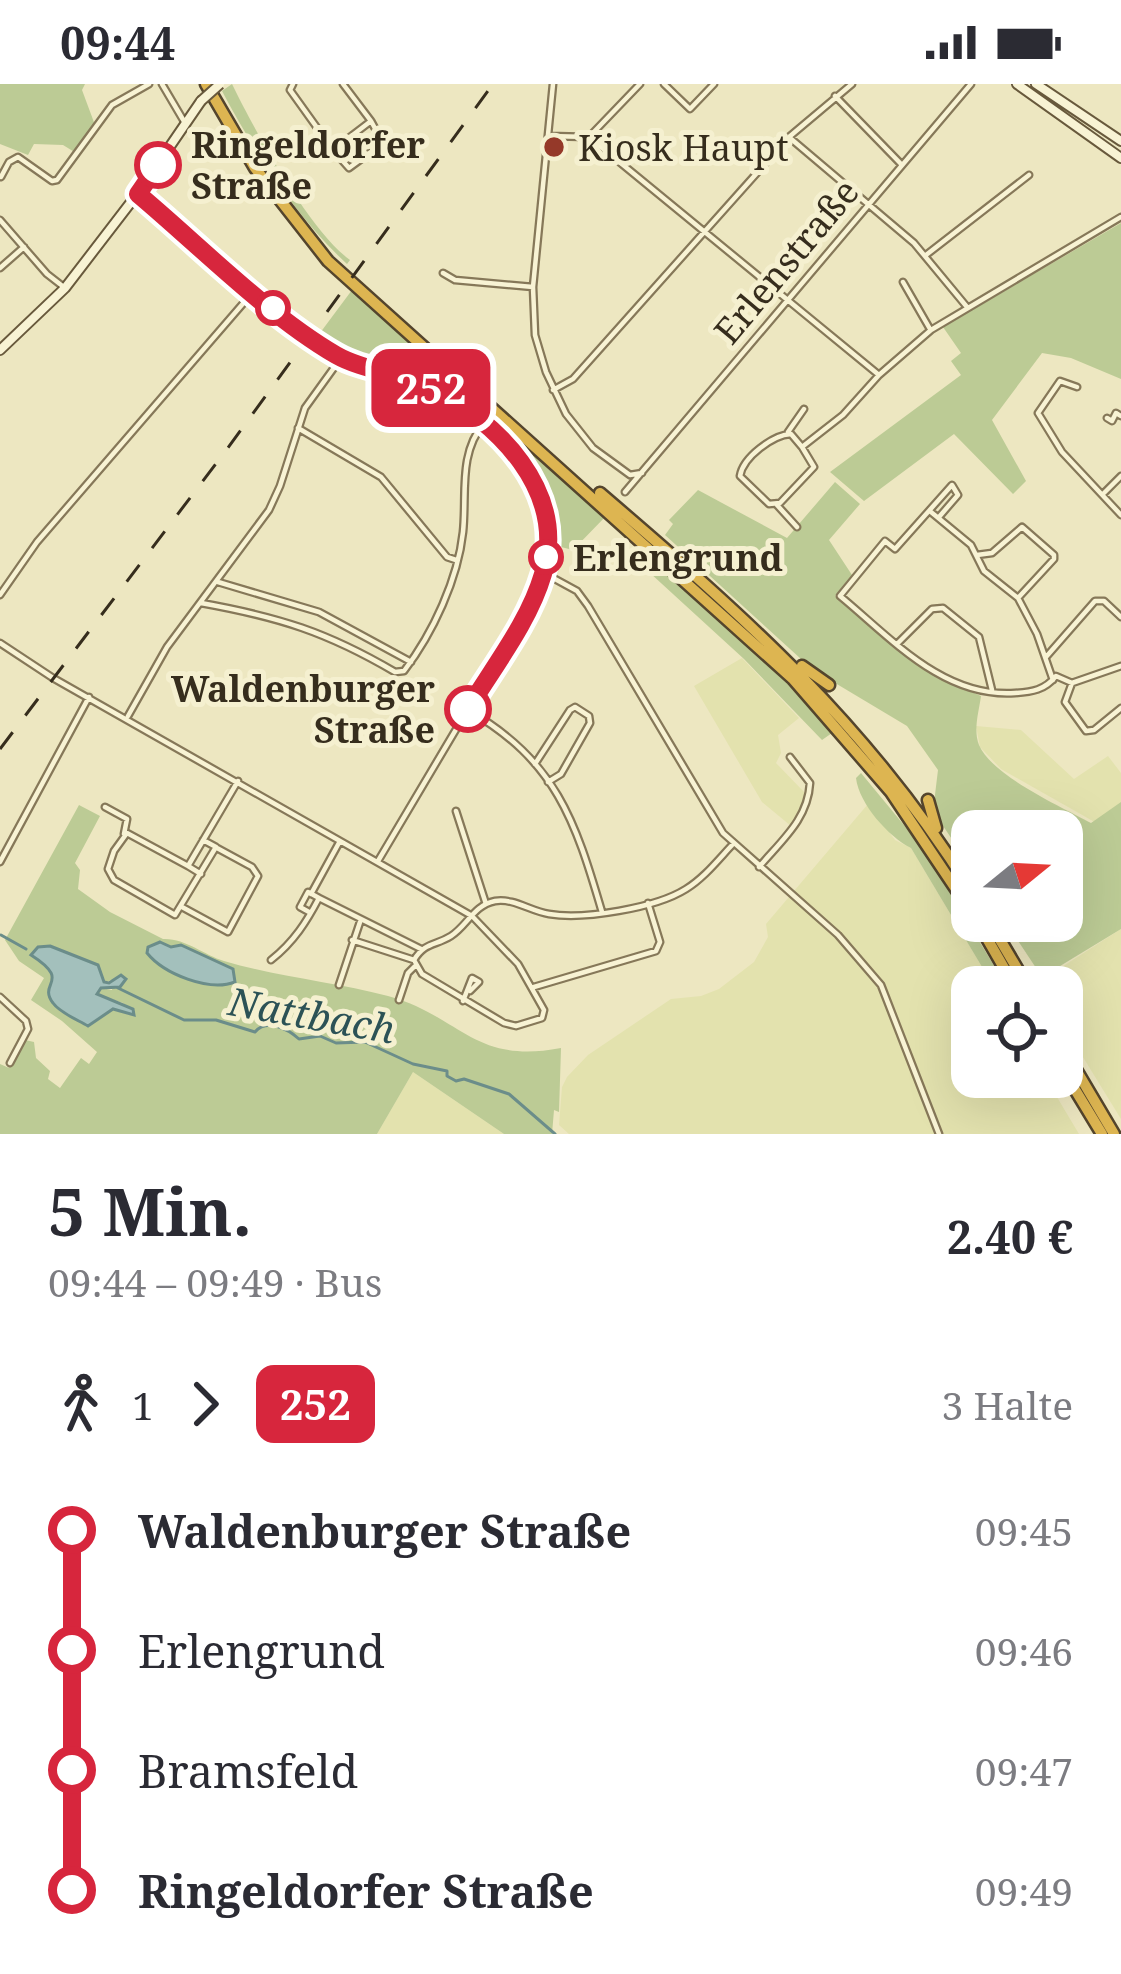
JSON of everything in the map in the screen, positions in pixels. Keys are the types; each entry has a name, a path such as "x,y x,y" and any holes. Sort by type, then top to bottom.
{"highway":[{"path":"213,84 263,180 328,261 722,604 829,685"},
{"path":"722,604 860,754 951,880"},
{"path":"788,658 870,749 950,857"},
{"path":"928,800 950,857"},
{"path":"1083,1082 1114,1134"},
{"path":"1080,1098 1102,1134"}],"street":[{"path":"1,177 9,162 18,157 52,181 58,180 112,105 149,84"},
{"path":"162,84 185,123"},
{"path":"0,350 65,288 138,194 213,84"},
{"path":"292,84 290,90 349,168 383,143 344,84"},
{"path":"553,84 533,286 535,334 553,390 584,438 630,475 642,473"},
{"path":"589,137 640,84"},
{"path":"664,84 690,109 714,84"},
{"path":"553,390 573,379 789,136 852,84"},
{"name":"Erlenstraße","path":"625,492 971,84"},
{"path":"1017,84 1121,158"},
{"path":"1036,84 1121,141"},
{"path":"834,96 902,165"},
{"path":"332,150 370,122"},
{"path":"548,136 589,137 879,375"},
{"path":"789,136 926,255 968,307"},
{"path":"926,255 1029,175"},
{"path":"138,194 253,292 341,358 430,387 484,422 520,459 540,497 547,521 544,573 528,608 378,861"},
{"path":"802,447 843,415 879,375 931,330 1121,217"},
{"path":"0,220 65,288"},
{"path":"0,268 24,247"},
{"path":"443,273 455,280 533,286"},
{"path":"903,282 931,330"},
{"path":"0,595 37,542 253,292"},
{"path":"127,718 167,647 269,510 305,408 341,358"},
{"path":"1077,387 1060,381 1038,413 1048,434 1121,514"},
{"path":"797,527 741,478 740,470 760,449 788,432 804,409"},
{"path":"1107,418 1112,421 1116,413 1121,416"},
{"path":"201,603 292,622 341,640 395,672 404,671 446,594 458,561 466,459 484,422"},
{"path":"298,428 381,477 447,557 458,561"},
{"path":"777,505 813,470 814,463 788,432"},
{"path":"1102,495 1121,476"},
{"path":"939,517 958,495 956,488 948,486 895,549 885,541 840,596 952,683 993,693 1028,692 1047,688 1056,676 1072,683 1121,666"},
{"path":"930,511 977,555 978,564 1018,598 1053,680"},
{"path":"977,555 992,553 1022,527 1054,555 1018,598"},
{"path":"544,573 577,591 588,606 714,821 733,844 838,935 881,986 939,1134"},
{"path":"217,581 319,612 411,662"},
{"path":"1046,657 1095,601 1104,601 1121,617"},
{"path":"897,644 932,608 943,608 979,637 993,693"},
{"path":"0,643 472,916 499,941 534,987 544,1010 542,1018 516,1026 493,1019 422,974 415,963 352,940"},
{"path":"1072,683 1065,702 1085,731 1121,708"},
{"path":"0,862 89,697"},
{"path":"534,766 570,710 575,707 590,716 561,774 548,782"},
{"path":"468,710 502,731 548,782 577,826 602,912"},
{"path":"759,867 804,815 809,802 811,782 790,757"},
{"path":"188,866 238,782"},
{"path":"105,807 127,819 108,865 113,880 172,914 178,914 216,847"},
{"path":"455,812 486,904"},
{"path":"124,834 130,833 201,874"},
{"path":"310,894 340,839"},
{"path":"182,907 228,932 259,876 255,869 203,840"},
{"path":"399,1000 421,949 451,937 486,904 507,901 542,914 572,918 648,903 686,889 733,844"},
{"path":"309,912 300,907 308,892 421,949"},
{"path":"271,960 294,942 319,898"},
{"path":"534,987 656,950 660,942 648,903"},
{"path":"339,985 360,921"},
{"path":"463,1001 470,991"},
{"path":"0,997 26,1021 28,1029 10,1063"}],"green space":[{"path":"0,84 85,84 82,90 95,125 76,153 63,145 34,144 28,155 0,144"},
{"path":"232,84 284,178 334,246 350,260 347,264 293,205 262,160 222,91"},
{"path":"1121,223 1121,379 1071,358 1042,353 992,420 1026,481 1013,494 954,434 864,501 830,472 961,375 951,361 961,353 943,327"},
{"path":"352,290 607,515 573,550 553,545 546,491 532,463 471,400 443,382 350,349 320,333"},
{"path":"835,482 860,504 829,540 852,575 835,596 935,676 981,696 976,727 986,757 1067,810 951,810 951,838 933,811 938,770 907,726 800,662 665,535 673,524 669,520 698,490 787,538"},
{"path":"647,552 787,682 832,733 822,740 744,659 638,562"},
{"path":"742,658 799,718 778,735 781,753 776,763 805,793 791,826 762,802 694,686"},
{"path":"976,726 1021,730 1074,779 1108,756 1121,773 1121,837 1083,815 1083,810 1073,810 1001,769 980,747"},
{"path":"861,773 922,847 951,895 951,915 911,848 869,809 856,778"},
{"path":"1121,802 1121,929 1060,966 1035,966 1019,942 1083,942 1083,819 1091,823"},
{"path":"868,804 895,840 911,848 951,915 951,942 967,942 981,966 951,966 951,1098 1058,1098 1079,1134 569,1134 559,1125 562,1087 588,1055 671,999 719,989 754,962 768,937 766,924"},
{"path":"79,805 100,816 75,863 80,870 78,889 163,939 244,967 388,996 507,1050 561,1048 559,1112 554,1110 552,1134 504,1134 413,1072 377,1134 0,1134 0,1064 9,1068 25,1040 34,1042 36,1058 50,1071 48,1079 60,1088 81,1058 89,1064 97,1052 31,1000 44,978 19,961 5,940","holes":["44,945 93,962 104,982 113,980 112,990 101,988 96,994 123,1003 130,1015 113,1009 88,1026 52,1002 55,977"]},
{"path":"1121,929 1121,1119 1083,1057 1083,966 1063,966"},
{"path":"967,942 980,942 994,966 981,966"},
{"path":"413,1072 504,1134 377,1134"}],"water":[{"path":"160,942 181,945 233,969 235,982 213,985 175,974 147,953 148,947"},
{"path":"50,946 98,965 104,982 121,975 126,979 120,987 101,988 97,994 133,1009 134,1015 113,1009 88,1026 60,1010 49,996 50,971 31,955 38,947"}],"waterway":[{"name":"Nattbach","path":"1,935 26,949"},
{"name":"Nattbach","path":"118,988 184,1020 216,1020 255,1032 271,1025 299,1039 320,1036 336,1043 365,1042 413,1064 447,1071 456,1081 464,1079 509,1094 555,1134"}],"railway":[{"path":"0,749 227,449 493,84"}],"bus line":[{"name":"252","path":"158,165 138,194 253,292 341,358 407,377 460,405 504,440 532,477 547,521 544,573 468,709"}],"place":[{"name":"Kiosk Haupt","path":"554,147"},
{"name":"Ringeldorfer Straße","path":"158,165"},
{"name":"Erlengrund","path":"546,557"},
{"name":"Waldenburger Straße","path":"468,709"}]}
